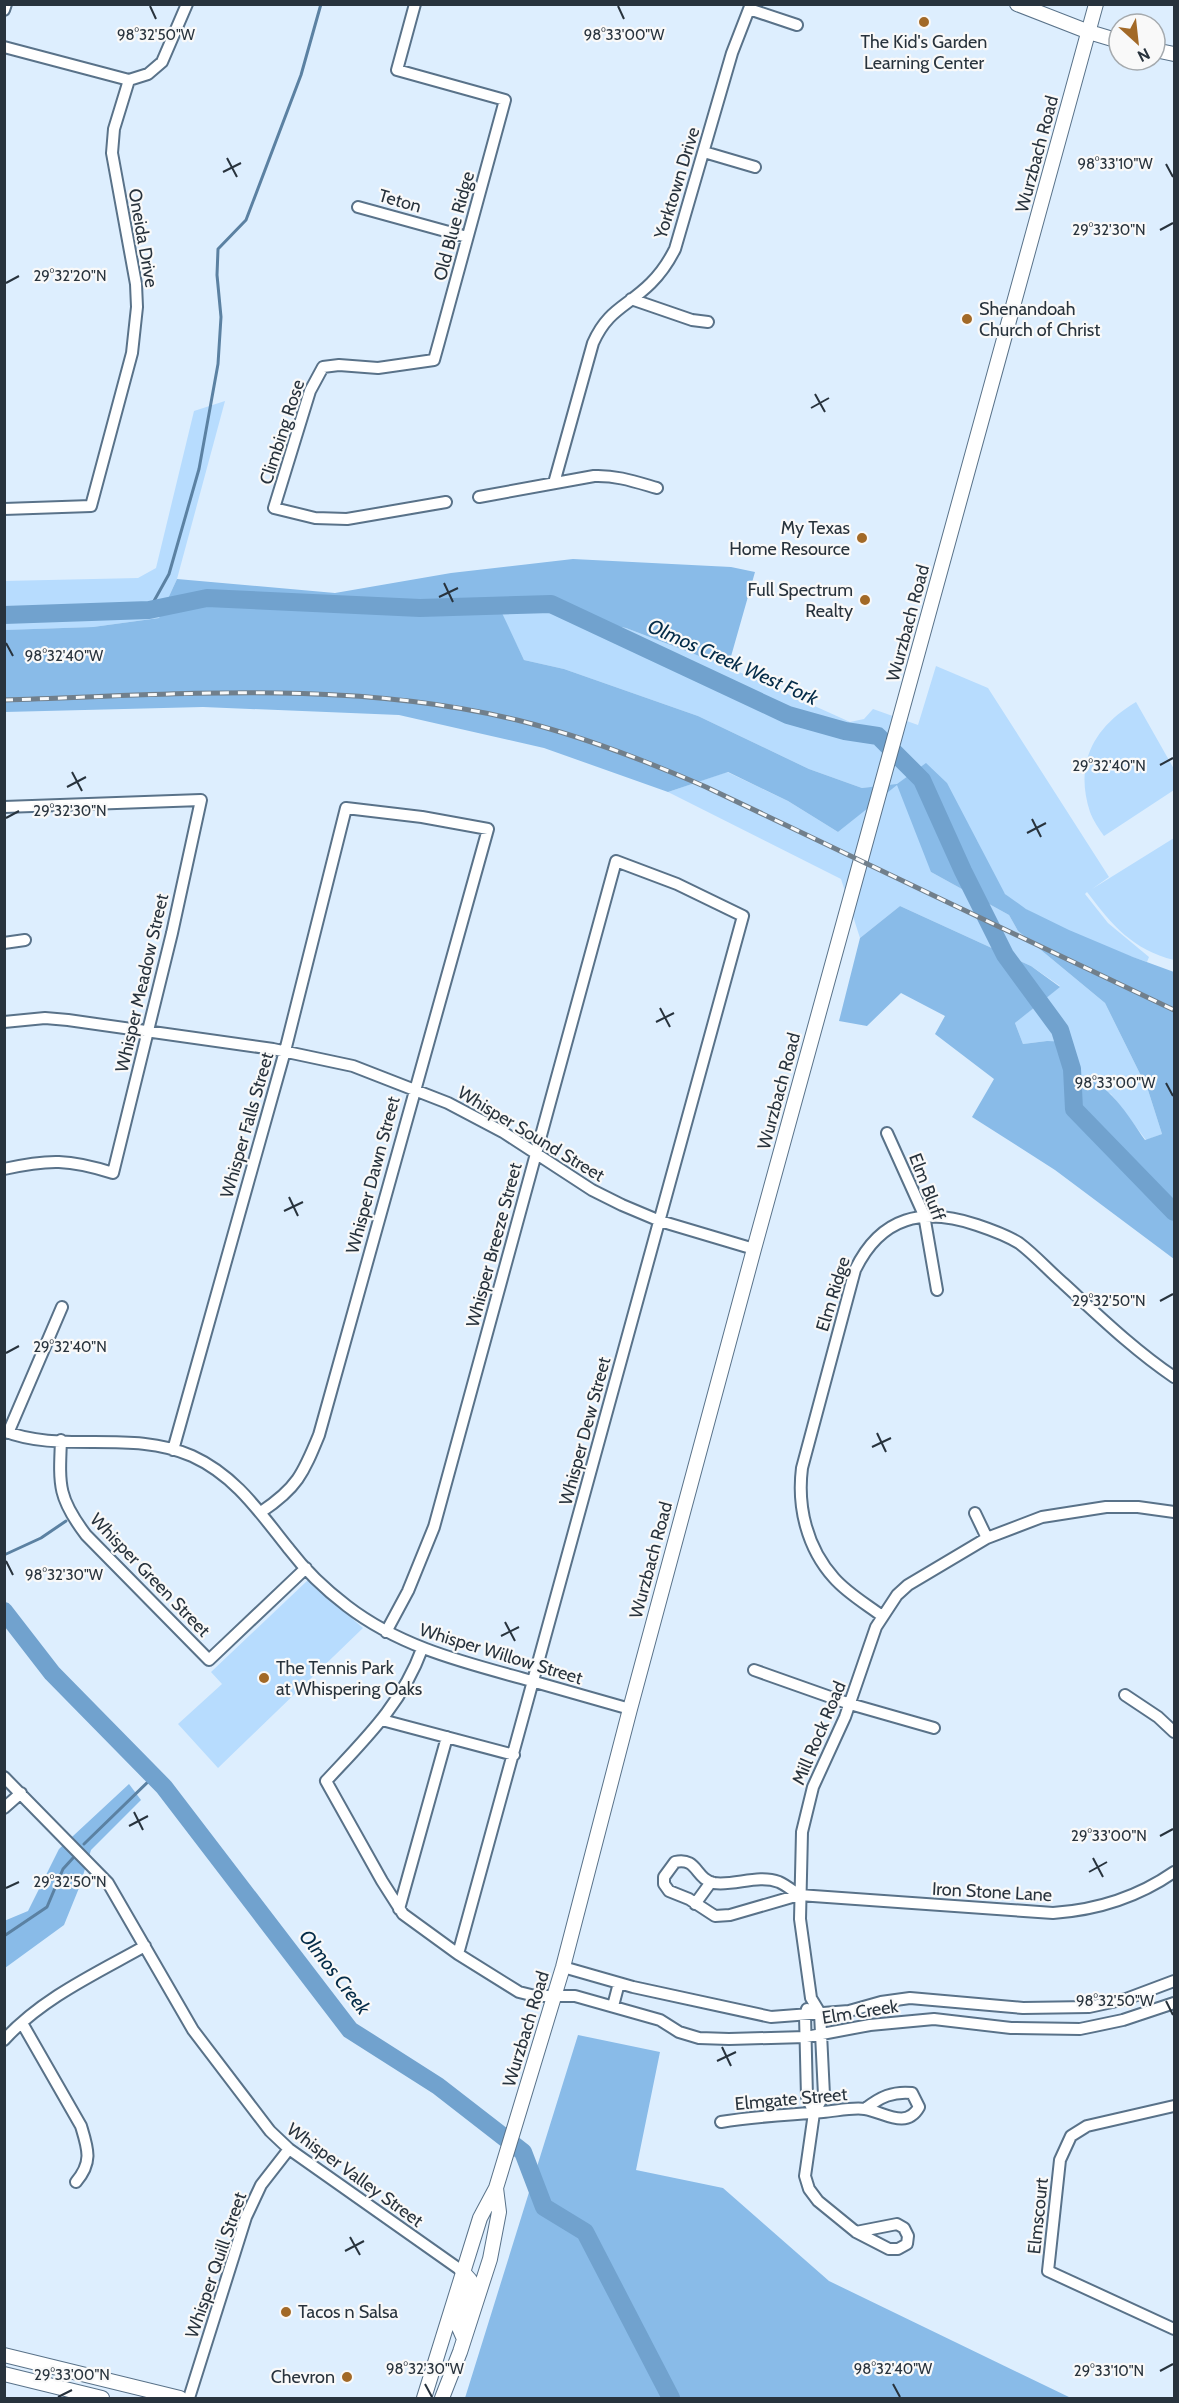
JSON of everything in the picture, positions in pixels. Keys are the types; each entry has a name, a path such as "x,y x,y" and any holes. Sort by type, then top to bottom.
{"main road":[{"path":"1017,4 1107,37"},
{"name":"Wurzbach Road","path":"424,2398 480,2217 496,2188 563,1966 754,1250 1096,4"},
{"name":"Wurzbach Road","path":"442,2398 490,2259 500,2212 496,2188"},
{"path":"464,2339 457,2323 470,2280 462,2271 473,2266 484,2235 500,2212"},
{"path":"4,2355 180,2398"},
{"path":"4,2374 96,2397"}],"street":[{"path":"4,10 6,4"},
{"path":"4,47 129,80 147,74 162,62 187,4"},
{"name":"Old Blue Ridge","path":"323,367 339,365 378,368 434,360 505,100 397,70 415,4"},
{"path":"750,7 797,25"},
{"name":"Yorktown Drive","path":"554,483 593,343 609,316 651,284 672,255 683,227 732,53 750,7"},
{"name":"Oneida Drive","path":"4,509 91,506 132,353 136,330 136,284 112,153 114,129 129,80"},
{"path":"704,152 755,167"},
{"name":"Teton","path":"358,207 467,237"},
{"path":"631,299 692,320 708,322"},
{"name":"Climbing Rose","path":"323,367 310,391 274,508 315,518 347,519 446,502"},
{"path":"478,497 594,476 610,476 657,488"},
{"name":"Whisper Meadow Street","path":"4,807 201,800 148,1033 113,1173 81,1163 55,1161 4,1169"},
{"name":"Whisper Falls Street","path":"172,1449 285,1051 346,808 422,817 488,829"},
{"name":"Whisper Dawn Street","path":"261,1512 280,1500 300,1478 319,1435 488,829"},
{"name":"Whisper Breeze Street","path":"386,1632 418,1569 434,1527 616,861 677,884 743,916"},
{"name":"Whisper Dew Street","path":"458,1954 743,916"},
{"path":"4,943 25,940"},
{"name":"Whisper Sound Street","path":"4,1022 24,1019 56,1019 285,1051 353,1066 448,1103 536,1153 592,1190 660,1221 754,1250"},
{"name":"Elm Bluff","path":"887,1133 924,1215 937,1290"},
{"name":"Elm Ridge","path":"882,1616 851,1594 826,1569 813,1546 804,1521 800,1481 855,1270 873,1241 886,1230 900,1222 924,1215 960,1219 993,1230 1017,1242 1144,1356 1174,1377"},
{"path":"6,1432 62,1307"},
{"name":"Whisper Willow Street","path":"6,1432 45,1440 136,1442 172,1449 192,1457 239,1487 306,1568 345,1605 386,1632 422,1649 630,1709"},
{"name":"Whisper Green Street","path":"61,1440 62,1494 74,1520 209,1660 306,1568"},
{"name":"Mill Rock Road","path":"856,2232 818,2201 809,2189 805,2176 814,2113 824,2095 824,2068 820,2013 811,1998 799,1895 802,1832 806,1809 821,1765 850,1704 869,1642 882,1616 897,1595 919,1576 987,1538 1042,1517 1074,1511 1106,1507 1138,1507 1174,1512"},
{"path":"975,1513 987,1538"},
{"path":"422,1649 405,1688 382,1720 514,1755"},
{"path":"754,1670 850,1704 934,1728"},
{"path":"1125,1695 1158,1717 1174,1732"},
{"name":"Elm Creek","path":"382,1720 326,1781 399,1909 419,1927 458,1954 519,1992 535,1996 575,1996 660,2020 679,2032 699,2038 806,2037 870,2025 934,2019 1011,2028 1080,2028 1123,2020 1174,2003"},
{"path":"399,1909 447,1737"},
{"name":"Whisper Valley Street","path":"4,1777 108,1883 193,2031 270,2131 289,2150 462,2271"},
{"path":"4,1808 21,1793"},
{"path":"689,1861 711,1882 728,1884 760,1880 779,1882 799,1895 730,1916 715,1916 669,1891 664,1884 663,1877 675,1862 689,1861"},
{"name":"Iron Stone Lane","path":"799,1895 1053,1913 1077,1911 1119,1901 1141,1892 1174,1872"},
{"path":"695,1904 711,1882"},
{"path":"4,2040 22,2023 62,1994 145,1946"},
{"name":"Elm Creek","path":"563,1966 619,1983 771,2017 849,2011 881,2002 910,1998 1023,2008 1089,2007 1126,1999 1174,1981"},
{"path":"613,2006 619,1983"},
{"name":"Mill Rock Road","path":"811,1998 805,2014 807,2097 814,2113"},
{"path":"22,2023 81,2126 88,2158 85,2171 76,2182"},
{"path":"808,2069 824,2068"},
{"name":"Elmscourt","path":"1174,2106 1087,2126 1071,2136 1060,2160 1048,2271 1174,2330"},
{"name":"Elmgate Street","path":"721,2122 745,2118 864,2109"},
{"name":"Whisper Quill Street","path":"189,2398 246,2217 261,2185 289,2150"},
{"path":"96,2377 96,2397"}],"shaded area":[{"path":"225,401 177,579 159,618 93,627 5,630 4,581 138,578 156,568 194,411"},
{"path":"573,559 731,567 755,572 728,667 626,628 522,608 502,613 524,660 564,669 698,716 809,769 862,788 897,784 926,763 947,783 1005,894 1026,909 1069,930 1174,972 1174,1259 1055,1170 972,1117 994,1079 935,1034 945,1016 901,993 867,1026 839,1021 860,938 900,906 1031,966 1060,987 1015,1023 1023,1044 1047,1041 1069,1042 1078,1077 1099,1085 1108,1092 1125,1111 1145,1140 1162,1134 1148,1090 1105,1003 1018,931 1009,915 931,872 897,785 838,832 788,801 728,772 668,792 544,748 399,715 203,707 5,712 4,630 93,627 159,618 177,579 335,593 451,573"},
{"path":"522,608 626,628 728,667 850,722 864,719 873,709 918,725 936,666 988,688 1109,877 1092,889 1174,838 1174,960 1147,950 1124,935 1087,892 1085,894 1108,923 1149,957 1147,962 1051,922 1016,903 1001,889 977,841 931,872 1009,915 1018,931 1105,1003 1148,1090 1162,1134 1146,1140 1111,1094 1078,1077 1047,1041 1023,1044 1015,1023 1060,986 1031,966 900,906 860,938 841,879 668,792 727,772 788,801 838,832 896,785 862,788 809,769 698,716 564,669 524,660 501,613"},
{"path":"1136,702 1174,769 1174,790 1104,836 1091,815 1086,794 1086,762 1091,748 1109,723"},
{"name":"The Tennis Park at Whispering Oaks","path":"308,1580 363,1628 218,1768 178,1724 222,1684 211,1672"},
{"path":"129,1784 141,1800 91,1850 64,1925 5,1968 4,1921 28,1911 59,1849"},
{"path":"578,2035 660,2052 636,2170 723,2188 829,2281 1071,2398 465,2398"}],"waterway":[{"path":"149,610 169,574 199,469 218,364 221,317 217,275 218,249 246,220 301,75 321,4"},
{"name":"Olmos Creek West Fork","path":"4,615 149,610 207,598 420,608 551,604 788,715 845,731 878,736 922,780 963,871 1005,955 1060,1030 1072,1069 1074,1109 1174,1212"},
{"path":"4,1555 41,1538 66,1521"},
{"name":"Olmos Creek","path":"4,1611 52,1673 164,1787 350,2030 438,2086 523,2152 544,2207 585,2232 671,2398"},
{"path":"84,1844 154,1776"},
{"path":"4,1936 47,1907 63,1869 73,1858"}],"railway":[{"path":"4,700 197,693 326,694 454,707 541,726 613,749 706,787 1174,1010"}],"place":[{"name":"The Kid's Garden Learning Center","path":"924,22"},
{"name":"Shenandoah Church of Christ","path":"967,319"},
{"name":"My Texas Home Resource","path":"862,538"},
{"name":"Full Spectrum Realty","path":"865,600"},
{"name":"The Tennis Park at Whispering Oaks","path":"264,1678"},
{"name":"Tacos n Salsa","path":"286,2312"},
{"name":"Chevron","path":"347,2377"}]}
